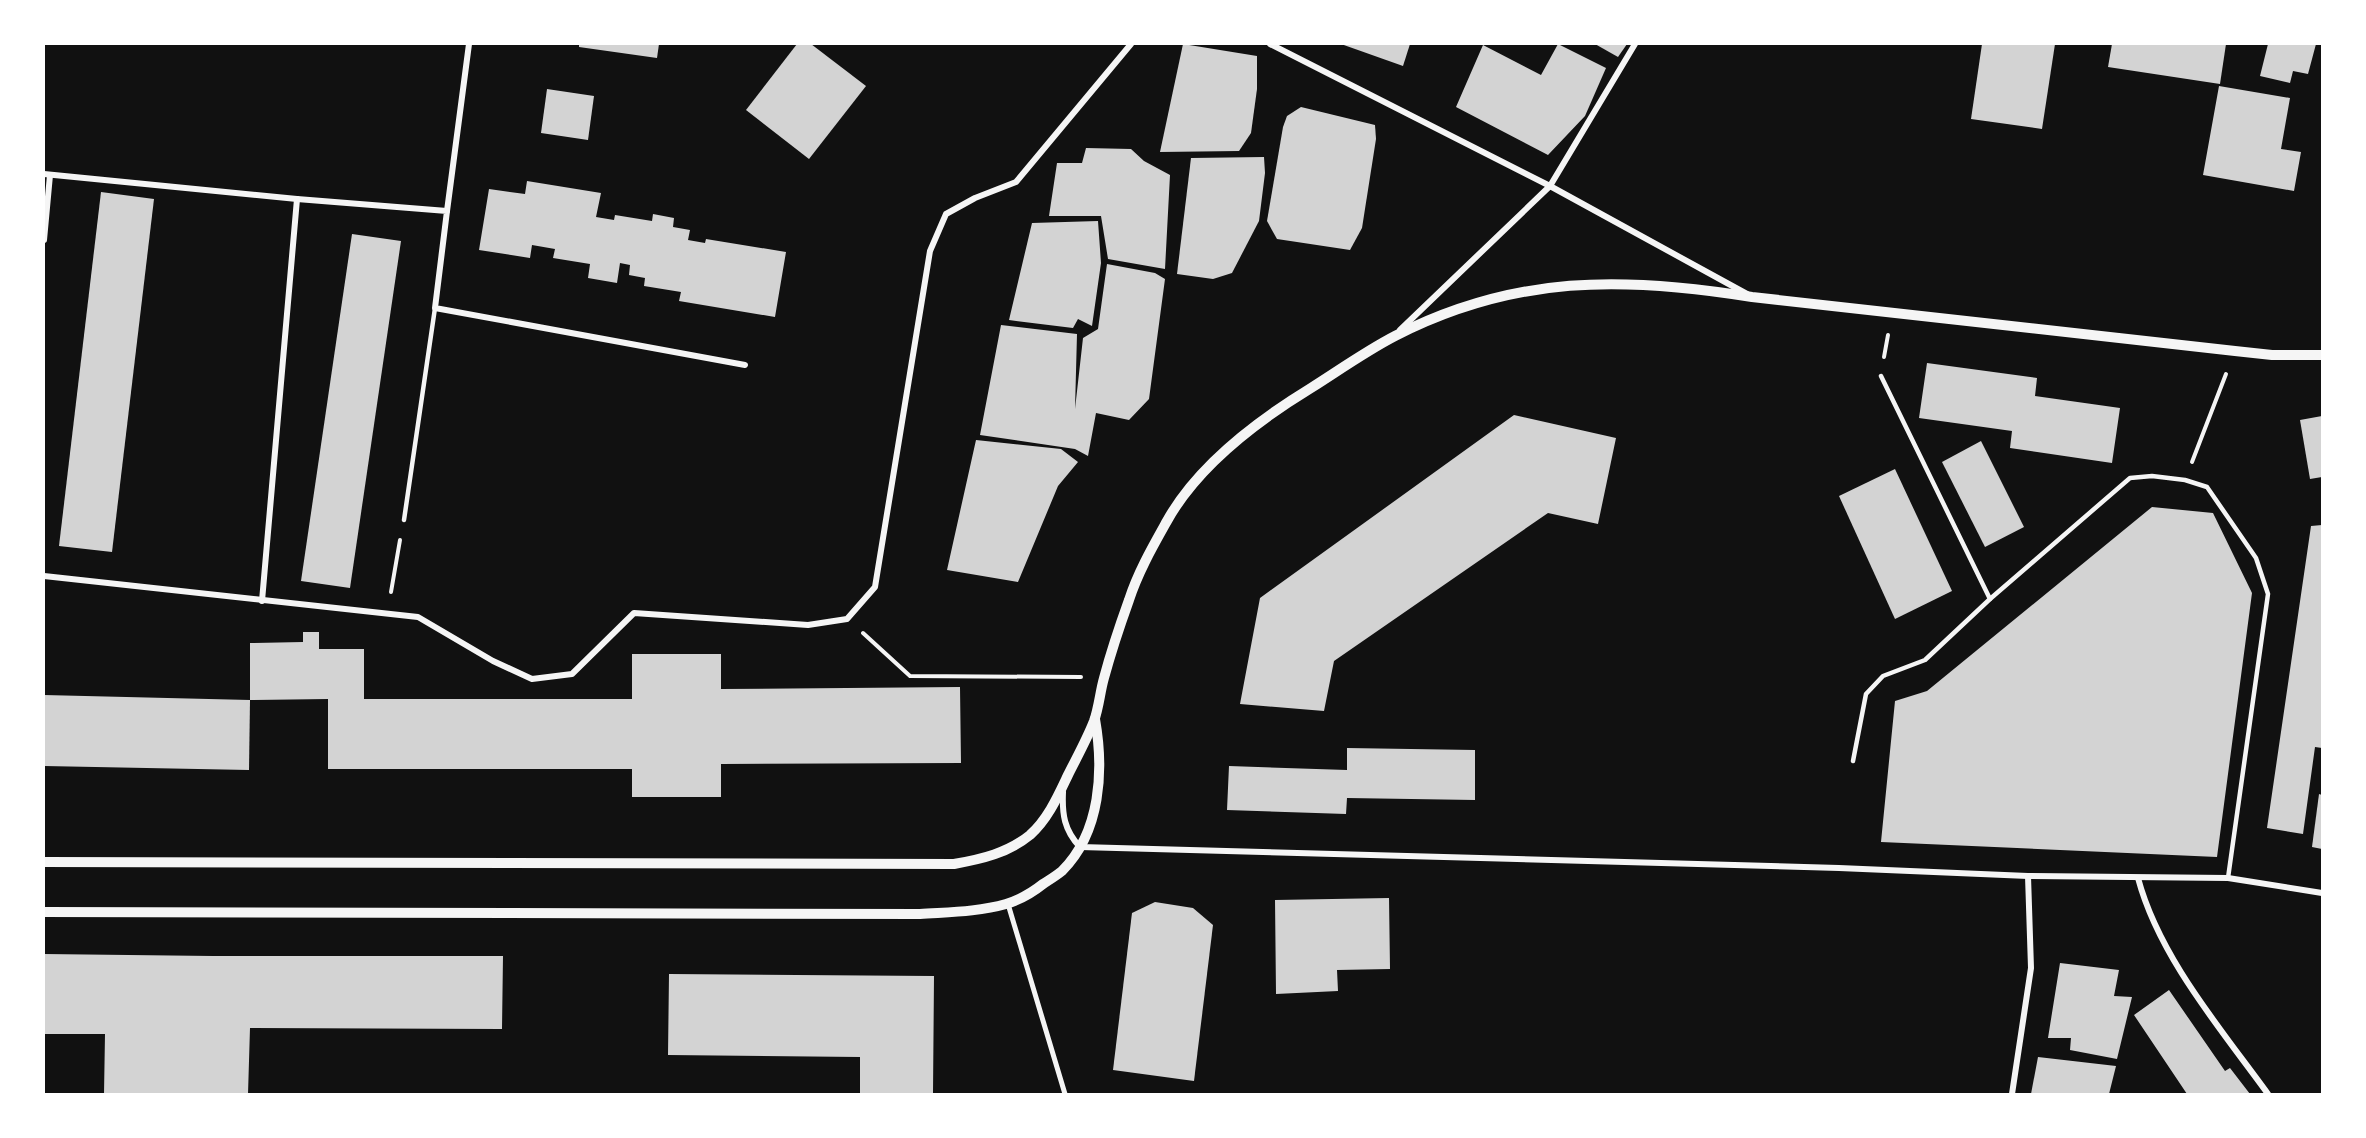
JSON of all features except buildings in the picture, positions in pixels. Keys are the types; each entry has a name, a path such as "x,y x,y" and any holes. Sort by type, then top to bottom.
{"street":[{"path":"469,44 435,308 745,365"},
{"path":"44,576 418,617 493,661 531,680 572,674 634,613 808,625 847,618 875,587 930,251 946,213 975,198 1016,182 1131,44"},
{"path":"1270,44 1550,186 1752,297"},
{"path":"1393,337 1550,186 1635,44"},
{"path":"44,240 47,174 297,199 447,211"},
{"path":"262,601 297,199"},
{"path":"44,862 954,864 988,858 1010,848 1031,834 1048,814 1095,719 1104,677 1130,596 1144,564 1169,517 1194,484 1220,456 1290,400 1393,337 1439,315 1478,301 1565,286 1633,283 1691,287 1752,297 2272,355 2322,355"},
{"path":"44,912 920,914 964,912 1008,903 1036,889 1062,871 1080,847 1094,814 1101,777 1095,719"},
{"path":"1063,786 1062,809 1065,825 1080,847 1815,867 2028,876 2228,878 2322,893"},
{"path":"2012,1095 2031,968 2028,876"},
{"path":"2138,878 2142,892 2177,966 2268,1095"},
{"path":"1008,903 1065,1095"}],"lane":[{"path":"404,520 435,308"},
{"path":"1881,376 1990,599"},
{"path":"1853,762 1866,694 1883,676 1925,660 1990,599 2130,478 2152,476 2185,480 2208,488 2256,558 2268,594 2228,878"}],"path":[{"path":"1881,376 1892,311"},
{"path":"2185,480 2235,351"},
{"path":"387,613 404,520"},
{"path":"847,618 910,676 1104,677"}]}
